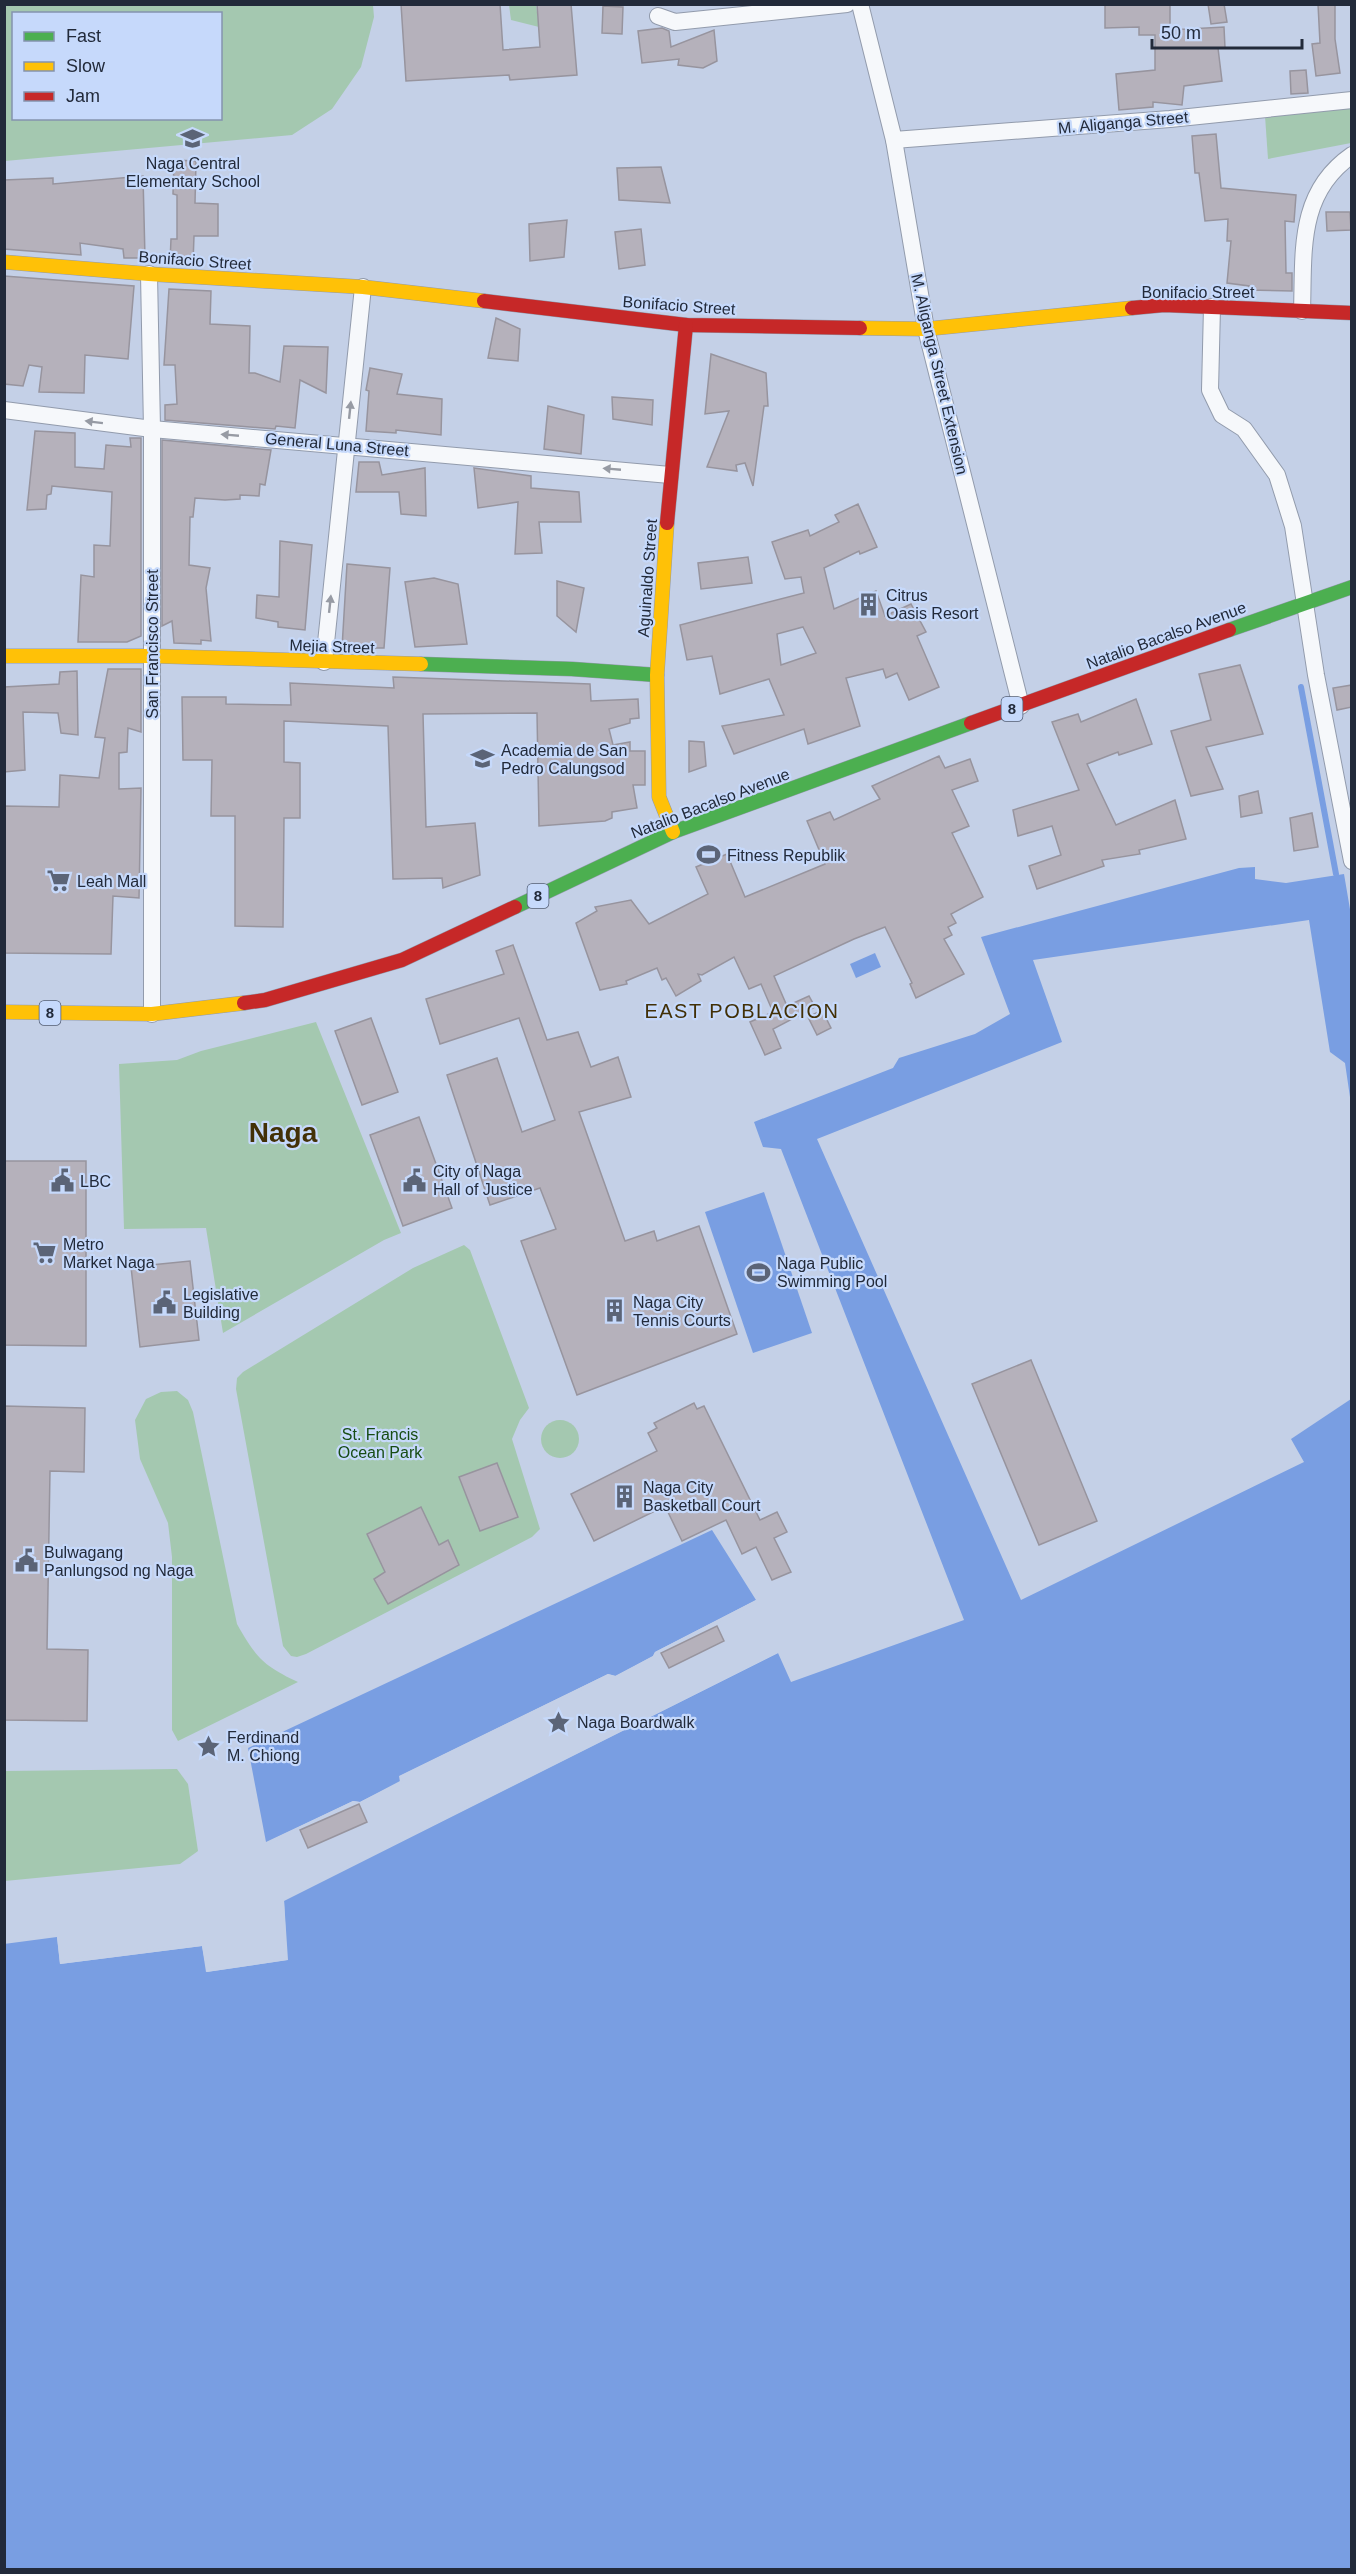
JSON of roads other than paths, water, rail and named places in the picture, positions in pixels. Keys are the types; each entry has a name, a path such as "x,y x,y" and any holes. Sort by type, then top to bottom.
{"main road":[{"name":"Bonifacio Street","path":"4,262 149,274 363,287 686,325 926,329 1164,305 1352,313"},
{"name":"Aguinaldo Street","path":"673,832 659,797 657,675 670,475 686,325"},
{"name":"Natalio Bacalso Avenue","path":"4,1012 152,1014 265,1000 342,979 402,960 673,832 1352,587"},
{"name":"Mejia Street","path":"4,656 152,656 572,669 657,675"}],"street":[{"path":"658,16 675,22 847,4"},
{"name":"M. Aliganga Street Extension","path":"860,4 894,140 926,329 1022,706"},
{"name":"M. Aliganga Street","path":"894,140 1170,119 1352,100"},
{"path":"1302,311 1305,228 1320,188 1337,165 1352,155"},
{"name":"San Francisco Street","path":"149,274 152,429 152,1014"},
{"path":"324,662 363,287"},
{"path":"1212,308 1210,390 1222,415 1244,429 1277,474 1293,526 1316,675 1352,861"},
{"name":"General Luna Street","path":"4,410 152,429 670,475"}],"water":[{"path":"1255,867 1255,879 1286,883 1344,874 1352,921 1351,1104 1345,1063 1330,1052 1309,920 1033,960 1062,1042 817,1139 1021,1600 1304,1462 1291,1439 1351,1399 1351,2569 5,2569 4,1944 57,1937 60,1964 202,1946 207,1972 287,1960 284,1901 778,1653 791,1682 964,1620 781,1149 763,1147 754,1122 893,1068 899,1058 975,1034 1010,1014 981,937 1239,868"},
{"path":"875,953 881,967 856,978 850,964"},
{"name":"Naga Public Swimming Pool","path":"764,1192 812,1333 753,1353 705,1212"},
{"path":"712,1530 756,1600 655,1652 653,1656 615,1676 608,1674 400,1776 400,1781 360,1802 353,1801 266,1842 248,1748"}],"waterway":[{"path":"1301,687 1336,874"}],"place":[{"name":"Naga Central Elementary School","path":"193,138"},
{"name":"Citrus Oasis Resort","path":"868,604"},
{"name":"Academia de San Pedro Calungsod","path":"483,759"},
{"name":"Fitness Republik","path":"709,855"},
{"name":"Leah Mall","path":"59,881"},
{"name":"City of Naga Hall of Justice","path":"415,1180"},
{"name":"LBC","path":"62,1181"},
{"name":"Metro Market Naga","path":"45,1253"},
{"name":"Naga Public Swimming Pool","path":"759,1272"},
{"name":"Legislative Building","path":"165,1303"},
{"name":"Naga City Tennis Courts","path":"615,1311"},
{"name":"Naga City Basketball Court","path":"625,1496"},
{"name":"Bulwagang Panlungsod ng Naga","path":"26,1561"},
{"name":"Naga Boardwalk","path":"559,1722"},
{"name":"Ferdinand M. Chiong","path":"209,1746"}],"district":[{"name":"EAST POBLACION","path":"742,1011"},
{"name":"Naga","path":"283,1132"}],"park label":[{"name":"St. Francis Ocean Park","path":"380,1443"}]}
